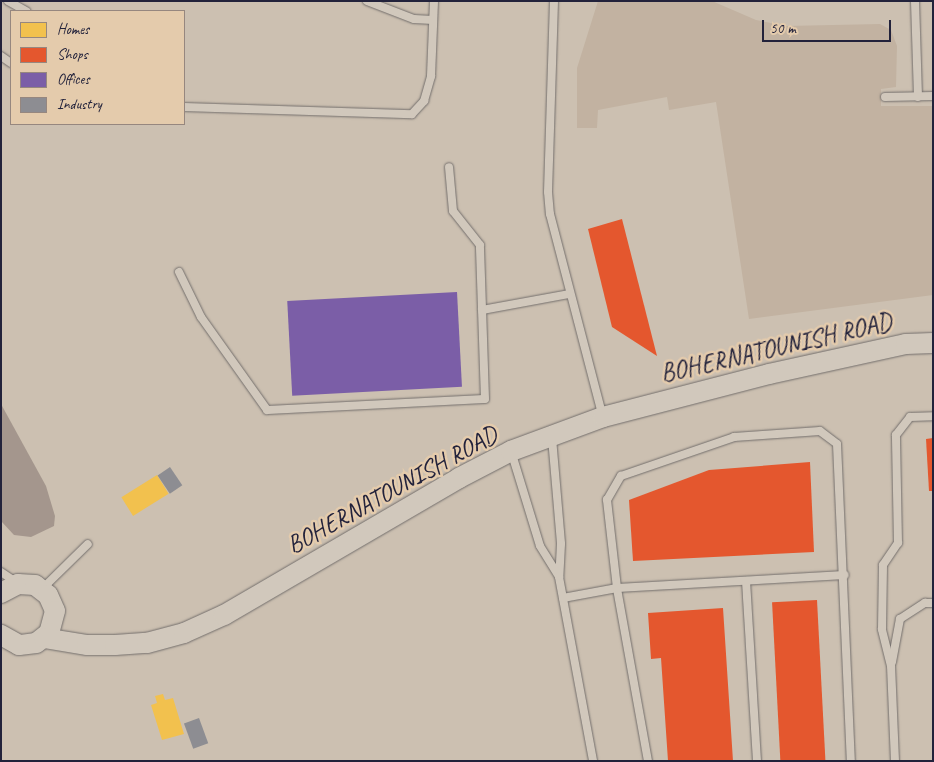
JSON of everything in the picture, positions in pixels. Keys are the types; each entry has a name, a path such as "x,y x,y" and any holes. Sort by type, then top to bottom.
{"street":[{"name":"BOHERNATOUNISH ROAD","path":"1,635 19,645 44,638 87,645 147,643 184,633 224,615 459,478 511,451 552,438 603,418 769,374 906,344 933,343"},
{"path":"9,588 42,589 53,602 54,619 44,638"},
{"path":"54,619 87,645"}],"lane":[{"path":"8,1 24,10"},
{"path":"367,1 414,19 433,20"},
{"path":"185,107 412,114 424,101 431,76 434,1"},
{"path":"554,1 548,192 569,294 603,418"},
{"path":"915,1 918,96"},
{"path":"885,97 933,96"},
{"path":"179,272 201,317 267,410 485,399 480,245 453,211 449,167"},
{"path":"482,310 569,294"},
{"path":"895,761 891,666 882,629 883,565 898,543 896,435 910,417 933,416"},
{"path":"648,761 617,588 607,500 621,476 734,438 820,431 837,444 845,575 852,761"},
{"path":"552,438 561,544 559,577 593,761"},
{"path":"511,451 540,546 559,577"},
{"path":"42,589 88,544"},
{"path":"1,572 9,588"},
{"path":"563,598 617,588 845,575"},
{"path":"746,580 757,761"},
{"path":"891,666 900,619 925,603 933,603"}],"shaded area":[{"path":"598,1 712,1 756,20 786,26 880,24 891,30 897,46 896,87 881,89 881,106 933,106 933,295 749,319 716,102 669,110 667,97 598,110 597,128 577,128 577,68"},
{"path":"1,404 46,486 55,516 54,526 31,537 14,535 1,521"}],"building: Homes":[{"path":"157,475 169,494 133,516 121,497"},
{"path":"163,694 165,700 173,698 184,734 162,740 151,705 157,703 155,696"}],"building: Shops":[{"path":"622,219 657,356 612,327 588,229"},
{"path":"933,438 933,491 929,491 926,439"},
{"path":"810,462 814,552 633,561 629,500 709,470"},
{"path":"817,600 825,761 780,761 772,602"},
{"path":"723,608 733,761 668,761 661,658 651,659 648,613"}],"building: Offices":[{"path":"457,292 462,387 292,396 287,301"}],"building: Industry":[{"path":"170,467 182,485 170,494 158,475"},
{"path":"199,718 208,743 193,749 184,723"}]}
